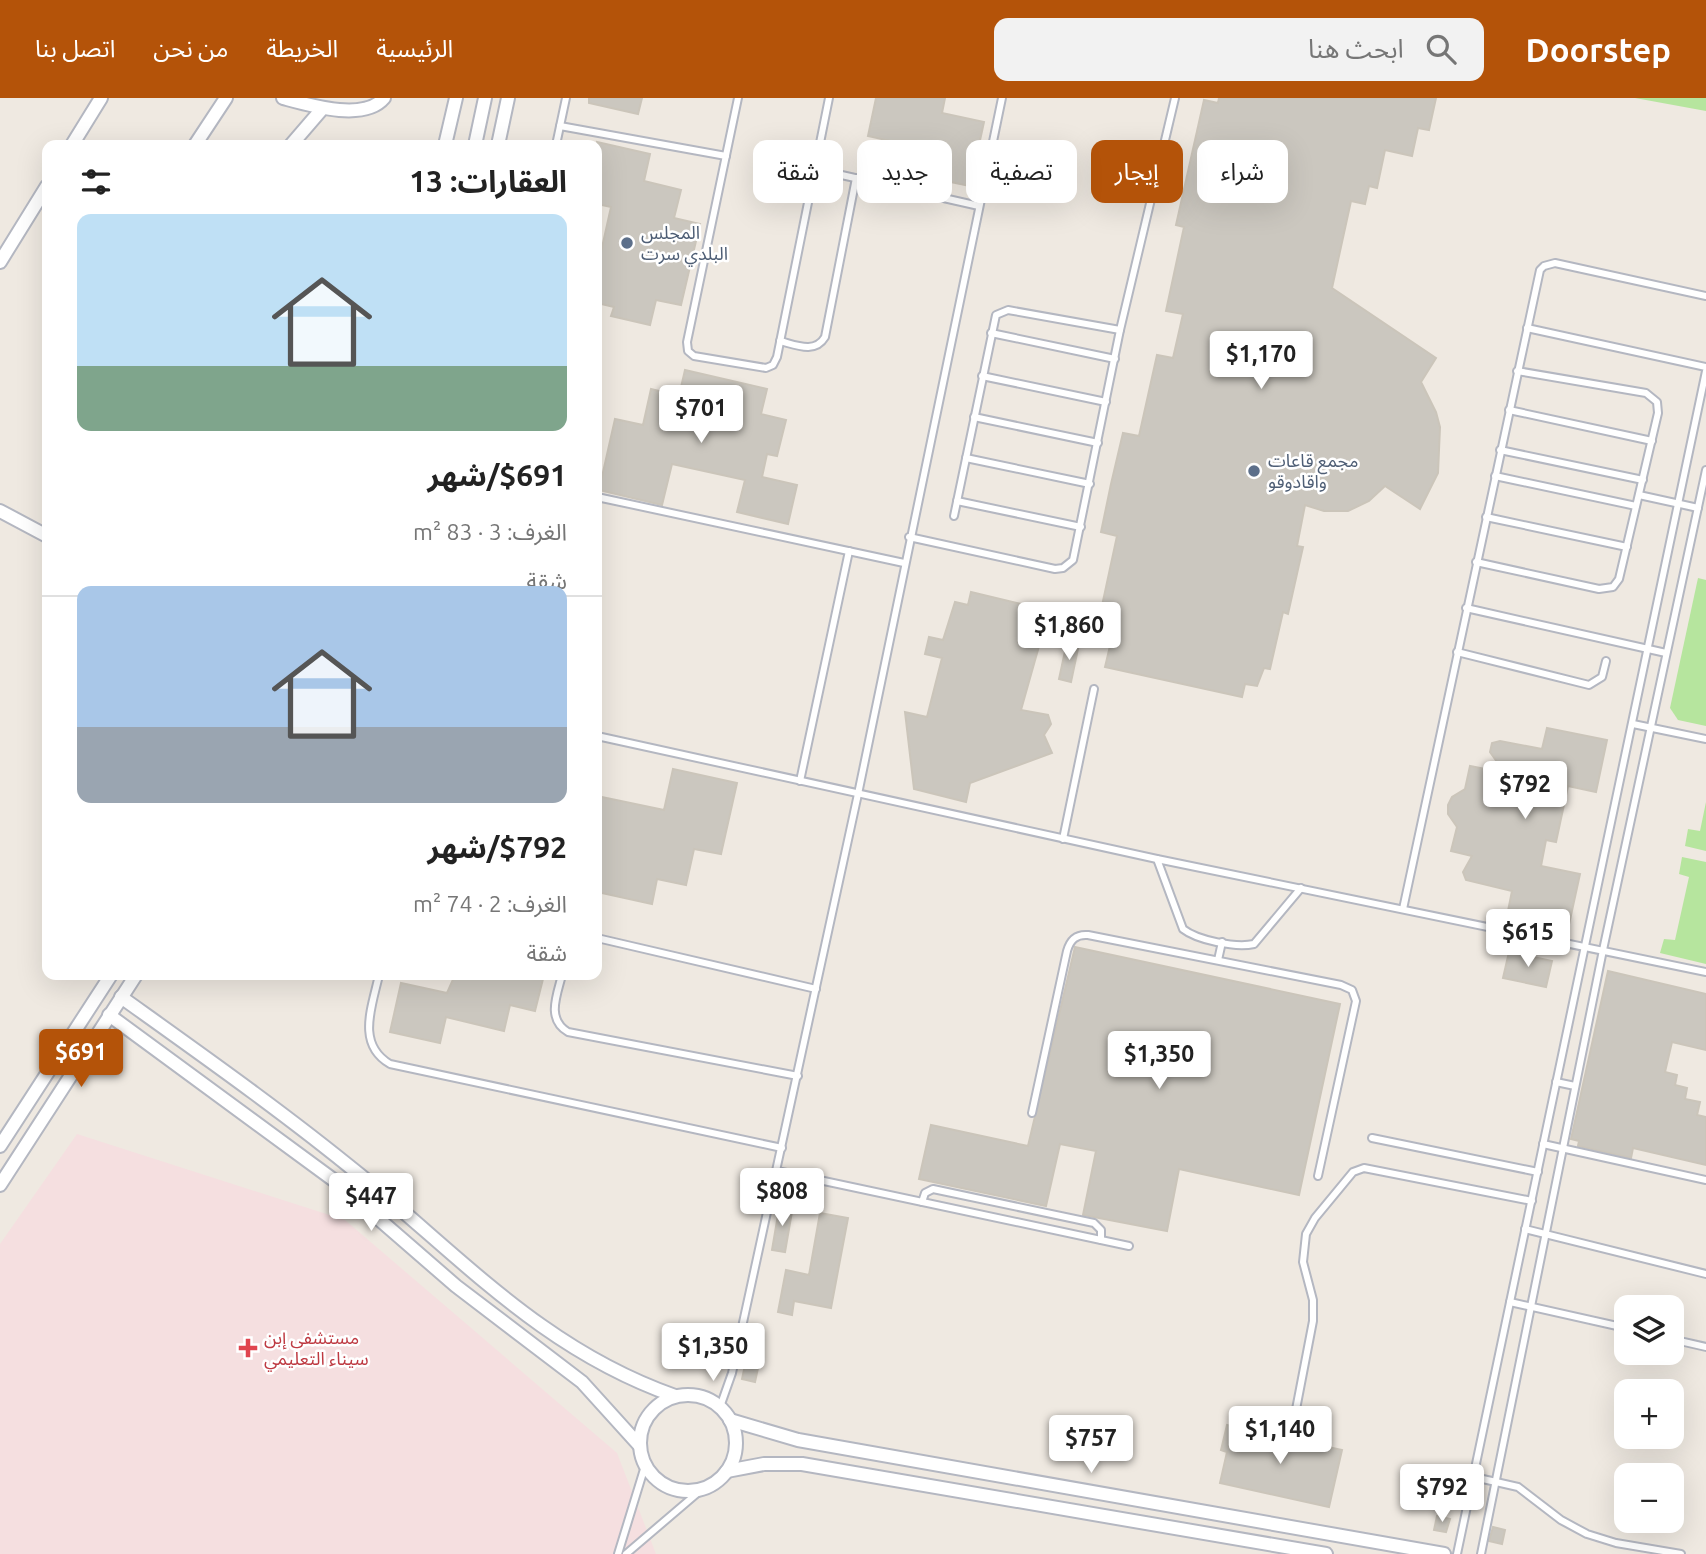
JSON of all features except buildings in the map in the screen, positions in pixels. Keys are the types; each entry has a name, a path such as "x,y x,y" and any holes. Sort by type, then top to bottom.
{"street":[{"path":"75,140 101,98"},
{"path":"198,140 226,98"},
{"path":"283,98 322,109 366,108 384,98"},
{"path":"446,140 456,98"},
{"path":"476,140 485,98"},
{"path":"499,140 508,98"},
{"path":"295,140 322,109"},
{"path":"0,262 42,194"},
{"path":"0,511 42,533"},
{"path":"0,1146 108,980"},
{"path":"0,1185 132,980"},
{"path":"109,1015 335,1181 456,1286 582,1382 639,1446 645,1466 669,1488 701,1490 720,1479 727,1471 735,1451 730,1420 720,1407 704,1397 675,1396 613,1372 556,1338 501,1296 311,1135 121,997"},
{"path":"639,1446 648,1415 675,1396"},
{"path":"730,1420 798,1440 1444,1554"},
{"path":"727,1471 764,1464 802,1464 1326,1554"}],"lane":[{"path":"557,140 566,98"},
{"path":"738,98 687,342 688,351 694,356 766,368 773,365 808,203"},
{"path":"821,140 829,98"},
{"path":"720,1407 732,1373 798,1076 1002,98"},
{"path":"909,537 1059,569 1067,566 1075,557 1121,331 1175,98"},
{"path":"561,126 726,156"},
{"path":"843,175 979,206"},
{"path":"780,341 812,348 820,344 825,337 856,178"},
{"path":"1403,909 1538,276 1549,263 1706,296"},
{"path":"954,516 990,333 996,315 1008,310 1121,331"},
{"path":"1457,1554 1706,369 1527,328"},
{"path":"990,333 1115,359"},
{"path":"1476,562 1604,589 1613,587 1619,579 1652,441 1659,408 1651,395 1517,371"},
{"path":"982,376 1106,402"},
{"path":"1509,410 1652,441"},
{"path":"974,417 1098,443"},
{"path":"1500,450 1643,480"},
{"path":"965,458 1090,484"},
{"path":"1481,1554 1603,950 1706,470"},
{"path":"1495,476 1636,506"},
{"path":"1639,495 1698,508"},
{"path":"602,498 904,563"},
{"path":"957,500 1081,527"},
{"path":"1486,517 1627,547"},
{"path":"800,781 849,551"},
{"path":"1466,608 1666,653"},
{"path":"1457,652 1590,685 1602,677 1606,661"},
{"path":"1063,839 1094,689"},
{"path":"1633,724 1706,739"},
{"path":"602,737 1157,859 1706,972"},
{"path":"1157,859 1183,929 1222,942 1254,944 1301,888"},
{"path":"1032,1113 1067,951 1074,938 1088,935 1341,985 1354,993 1355,1006 1318,1176"},
{"path":"602,939 816,989"},
{"path":"1217,960 1222,942"},
{"path":"378,980 368,1030 374,1051 390,1064 782,1148"},
{"path":"561,980 554,1016 559,1026 568,1032 798,1076"},
{"path":"1556,1082 1575,1086"},
{"path":"1372,1138 1538,1172"},
{"path":"1544,1144 1706,1180"},
{"path":"1293,1425 1313,1321 1313,1300 1303,1262 1304,1243 1315,1218 1353,1172 1364,1168 1532,1200"},
{"path":"777,1171 1129,1246"},
{"path":"922,1202 925,1193 933,1189 1078,1219 1097,1224 1101,1230 1101,1240"},
{"path":"1525,1229 1706,1274"},
{"path":"1510,1302 1614,1325"},
{"path":"1684,1342 1706,1347"},
{"path":"618,1554 645,1466"},
{"path":"1474,1477 1496,1481 1529,1493 1561,1520 1587,1534 1681,1554"},
{"path":"626,1554 701,1490"}],"shaded area":[{"name":"مستشفى إبن سيناء التعليمي","path":"77,1134 345,1220 617,1453 656,1554 0,1554 0,1244"}],"green space":[{"path":"1635,98 1706,98 1706,111"},
{"path":"1698,578 1706,580 1706,726 1678,720 1670,708"},
{"path":"1706,802 1706,851 1685,846 1688,829 1700,831"},
{"path":"1682,857 1706,862 1706,964 1660,953 1664,939 1675,940 1689,877 1679,874"}],"place":[{"name":"المجلس البلدي سرت","path":"627,243"},
{"name":"مجمع قاعات واقادوقو","path":"1254,471"},
{"name":"مستشفى إبن سيناء التعليمي","path":"248,1348"}]}
